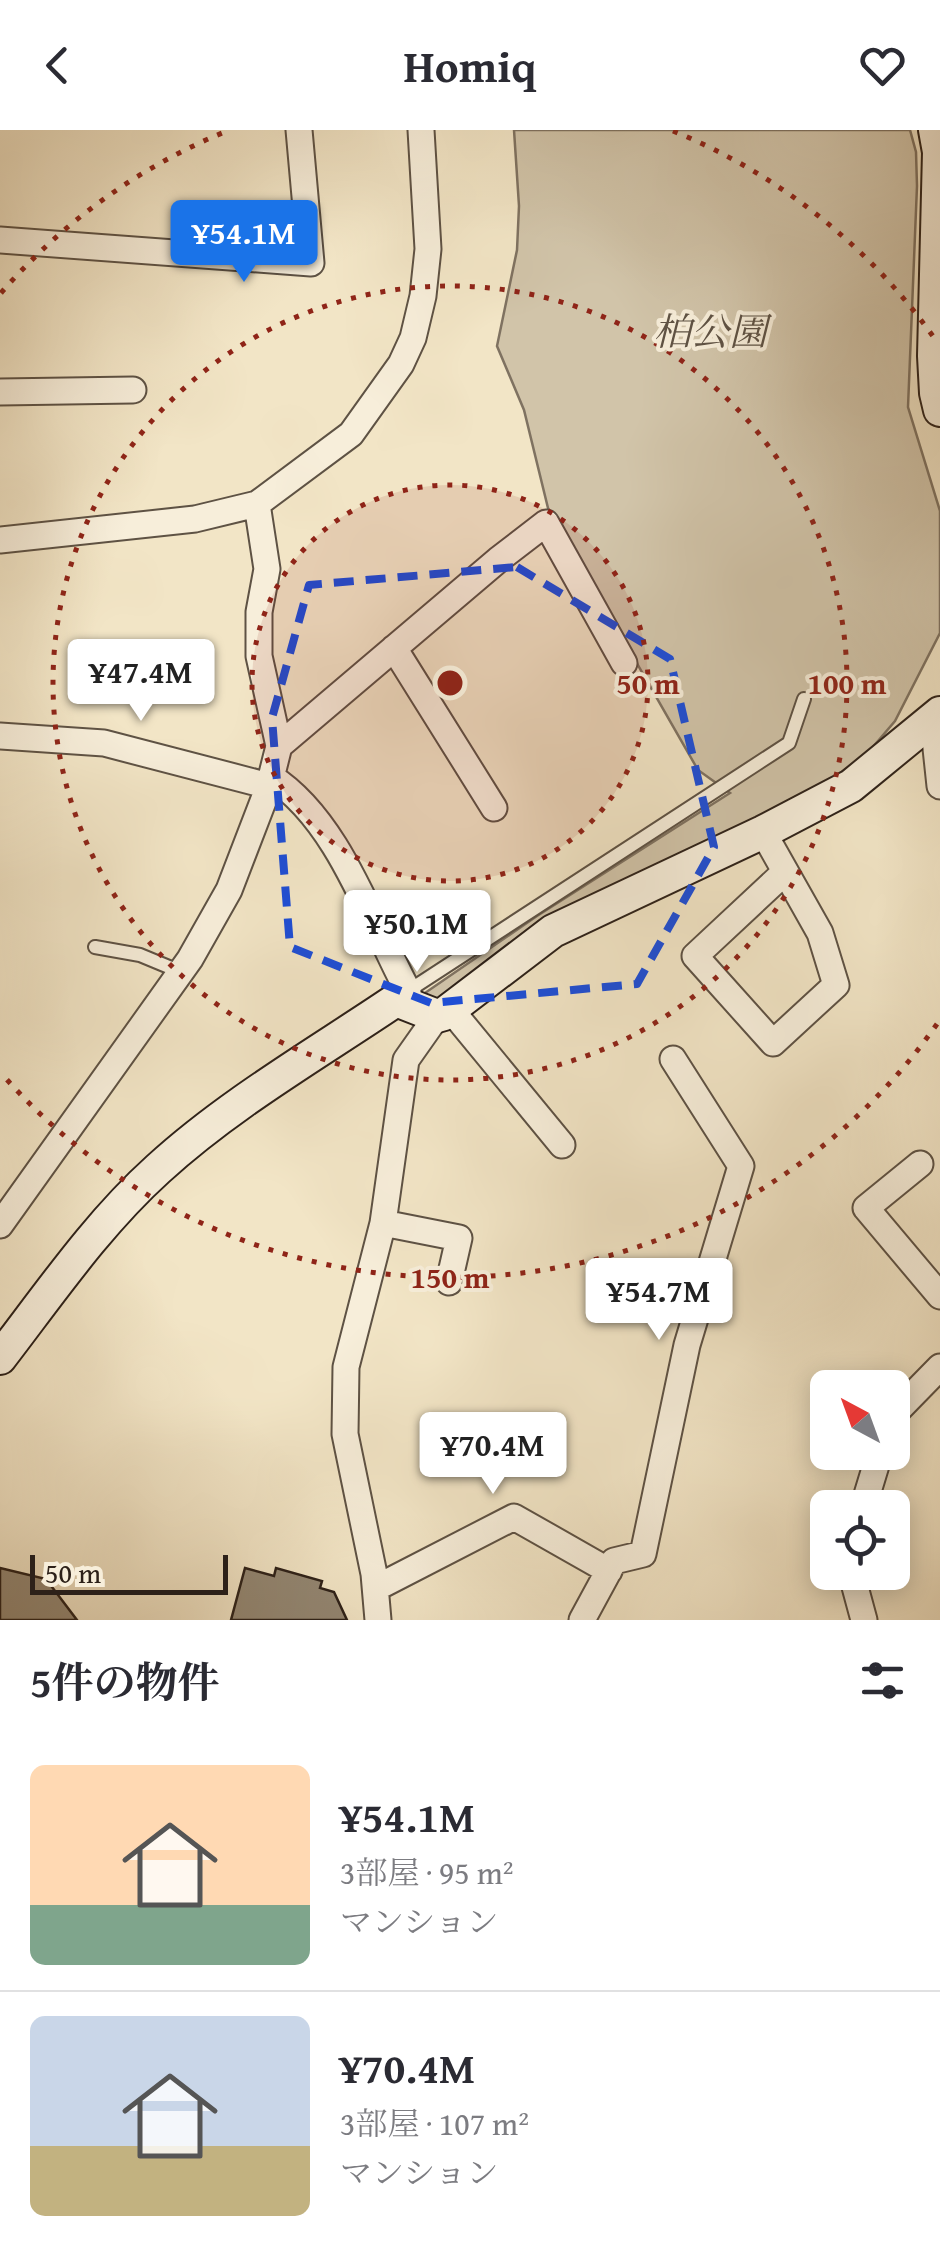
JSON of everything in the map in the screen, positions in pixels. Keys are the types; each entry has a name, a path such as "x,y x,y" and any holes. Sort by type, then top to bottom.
{"street":[{"path":"0,240 311,263 298,130"},
{"path":"0,540 195,518 257,504 351,434 401,364 413,338 423,296 428,249 421,130"},
{"path":"934,130 939,152 934,356 940,410"},
{"path":"0,392 134,390"},
{"path":"0,1225 181,972 229,890 270,782 279,746 260,656 266,568 257,504"},
{"path":"279,746 546,523 624,663"},
{"path":"394,648 494,808"},
{"path":"936,716 940,786"},
{"path":"378,1620 376,1588 345,1434 346,1366 383,1223 406,1060 444,1013 553,931 850,786 936,716"},
{"path":"0,736 104,743 287,787 322,829 369,910 402,996 444,1013 562,1145"},
{"path":"762,832 786,872 820,933 836,985 773,1044 695,956 786,872"},
{"path":"0,1358 97,1232 156,1171 218,1122 402,996"},
{"path":"582,1620 614,1561 643,1554 687,1345 741,1166 672,1059"},
{"path":"920,1164 866,1208 940,1296"},
{"path":"383,1223 459,1238 449,1282"},
{"path":"910,1398 940,1367"},
{"path":"376,1588 514,1517 609,1570"},
{"path":"856,1590 864,1620"}],"lane":[{"path":"402,996 790,743 804,699"},
{"path":"95,947 140,955 181,972"}],"highlighted area":[{"path":"517,567 670,659 714,847 637,984 431,1003 290,947 272,718 309,585"}],"green space":[{"name":"柏公園","path":"514,130 910,130 916,152 917,186 908,407 940,511 940,633 895,721 866,755 817,789 540,920 437,1000 422,995 730,793 698,770 548,508 524,410 497,346 517,250 519,206"}],"building":[{"path":"0,1568 46,1579 77,1620 0,1620"},
{"path":"245,1568 274,1576 276,1568 322,1581 320,1588 334,1592 347,1620 231,1620"}]}
